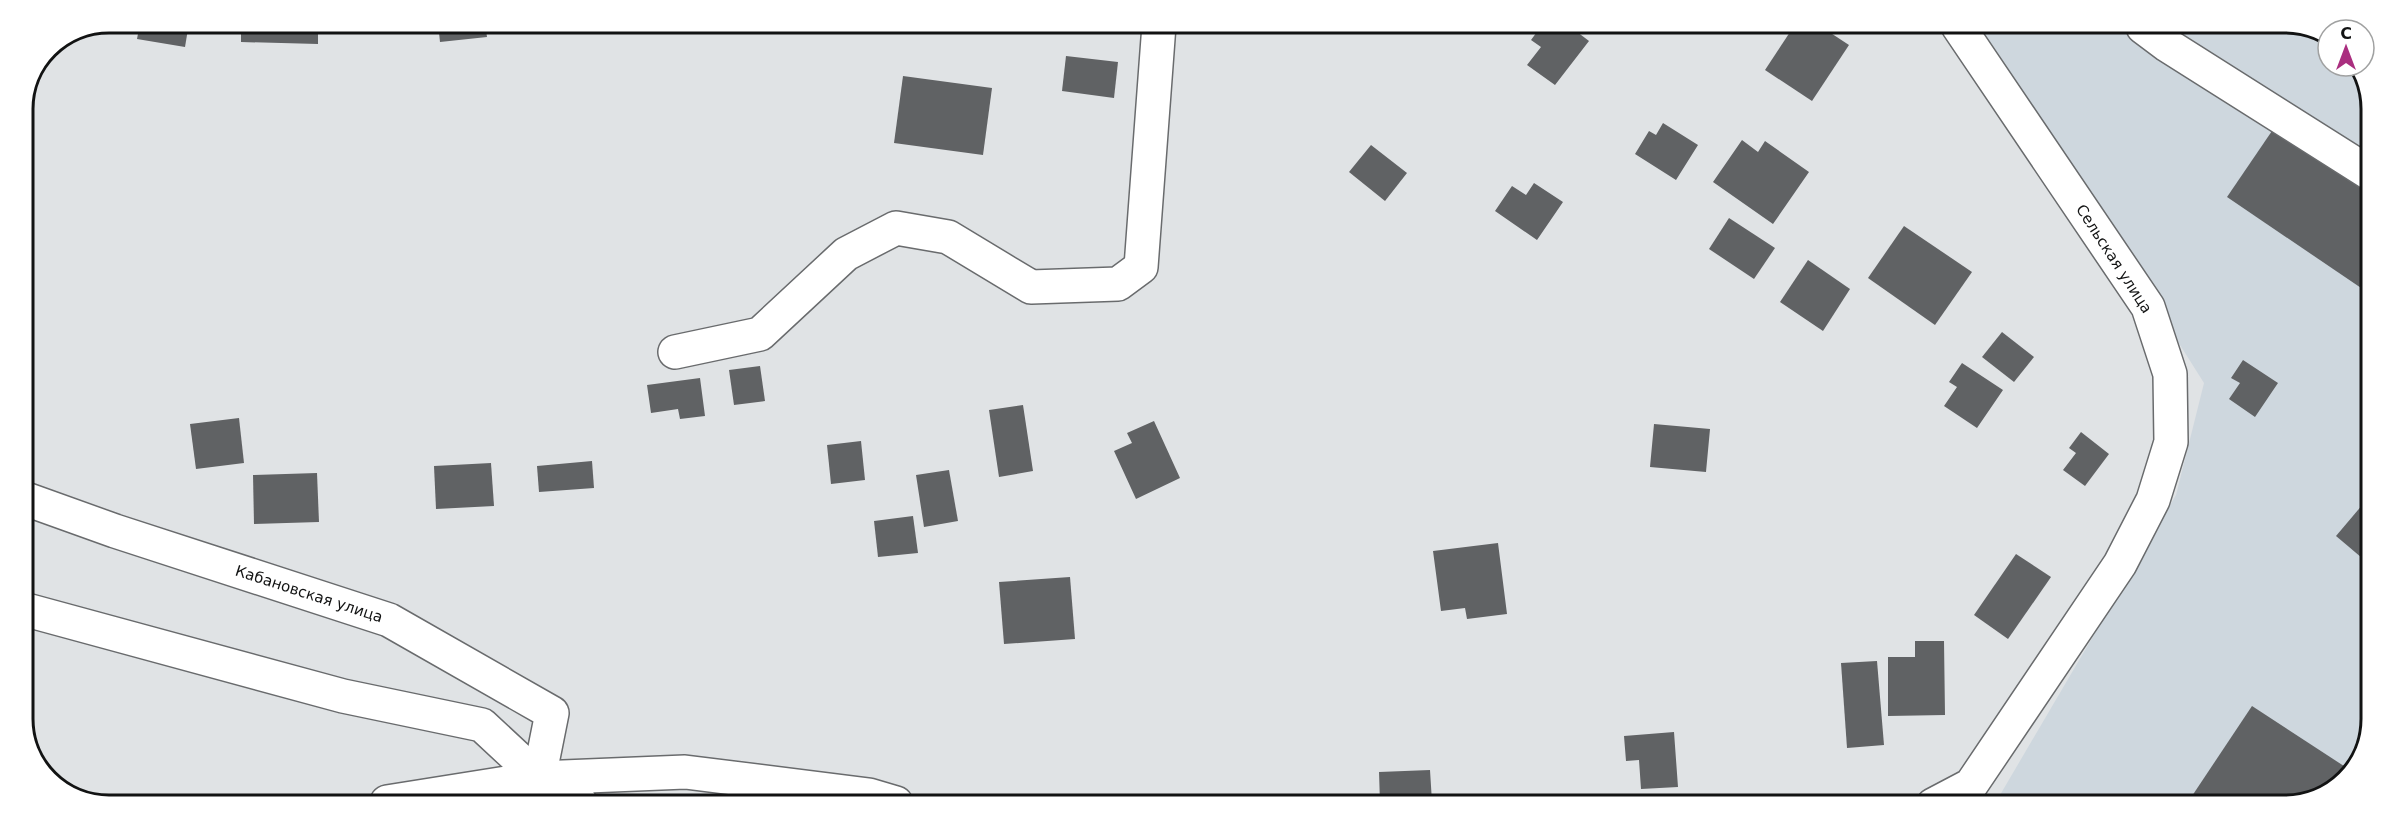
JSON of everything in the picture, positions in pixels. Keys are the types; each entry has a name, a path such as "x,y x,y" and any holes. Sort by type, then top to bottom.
{"street":[{"path":"675,352 760,334 846,254 896,228 948,237 1031,287 1119,284 1141,267 1158,33"},
{"name":"Сельская улица","path":"1952,795 1971,785 2120,564 2153,500 2171,442 2170,374 2148,307 1963,33"},
{"path":"2152,33 2361,168"},
{"name":"Кабановская улица","path":"33,502 115,531 389,620 552,712 539,778"},
{"path":"33,612 343,696 482,725 539,778 568,795"},
{"path":"431,795 539,778 685,772 869,795"}],"shaded area":[{"path":"1983,33 2300,34 2316,40 2316,78 2354,78 2361,104 2361,719 2360,734 2353,753 2339,773 2319,787 2300,794 2000,795 2176,495 2204,383"}],"building":[{"path":"138,33 187,33 185,47 137,39"},
{"path":"241,33 318,33 318,44 241,42"},
{"path":"439,33 486,33 487,37 440,42"},
{"path":"1536,33 1578,33 1589,41 1555,85 1527,65 1541,47 1531,40"},
{"path":"1789,33 1831,33 1849,45 1812,101 1765,70"},
{"path":"1066,56 1118,62 1114,98 1062,91"},
{"path":"903,76 992,88 983,155 894,143"},
{"path":"1663,123 1698,145 1676,180 1635,154 1649,131 1656,135"},
{"path":"2274,128 2361,187 2361,288 2227,197"},
{"path":"1742,140 1758,152 1765,141 1809,172 1773,224 1713,182"},
{"path":"1371,145 1407,173 1385,201 1349,172"},
{"path":"1534,183 1563,202 1537,240 1495,211 1512,186 1526,195"},
{"path":"1729,218 1775,248 1754,279 1709,249"},
{"path":"1904,226 1972,272 1935,325 1868,278"},
{"path":"1808,260 1850,289 1823,331 1780,302"},
{"path":"2002,332 2034,357 2014,382 1982,357"},
{"path":"2243,360 2278,383 2255,417 2229,399 2240,383 2231,378"},
{"path":"1962,363 2003,390 1977,428 1944,406 1957,387 1949,382"},
{"path":"760,366 765,401 734,405 729,370"},
{"path":"700,378 705,416 680,419 678,409 651,413 647,385"},
{"path":"1023,405 1033,471 999,477 989,410"},
{"path":"239,418 244,463 196,469 190,424"},
{"path":"1154,421 1180,478 1136,499 1114,451 1132,443 1127,433"},
{"path":"1654,424 1710,429 1706,472 1650,467"},
{"path":"2081,432 2109,454 2085,486 2063,470 2076,453 2069,448"},
{"path":"861,441 865,480 831,484 827,445"},
{"path":"592,461 594,488 539,492 537,466"},
{"path":"491,463 494,506 436,509 434,466"},
{"path":"949,470 958,521 924,527 916,475"},
{"path":"317,473 319,522 254,524 253,475"},
{"path":"2361,506 2361,557 2336,536"},
{"path":"913,516 918,553 878,557 874,521"},
{"path":"1498,543 1507,614 1467,619 1465,608 1441,611 1433,551"},
{"path":"2016,554 2051,577 2008,639 1974,615"},
{"path":"1070,577 1075,639 1004,644 999,582"},
{"path":"1915,641 1944,641 1945,715 1888,716 1888,657 1915,657"},
{"path":"1877,661 1884,745 1847,748 1841,663"},
{"path":"2252,706 2344,766 2339,773 2319,787 2300,794 2193,795"},
{"path":"1674,732 1678,787 1641,789 1639,760 1626,761 1624,736"},
{"path":"1430,770 1432,795 1380,795 1379,772"}]}
